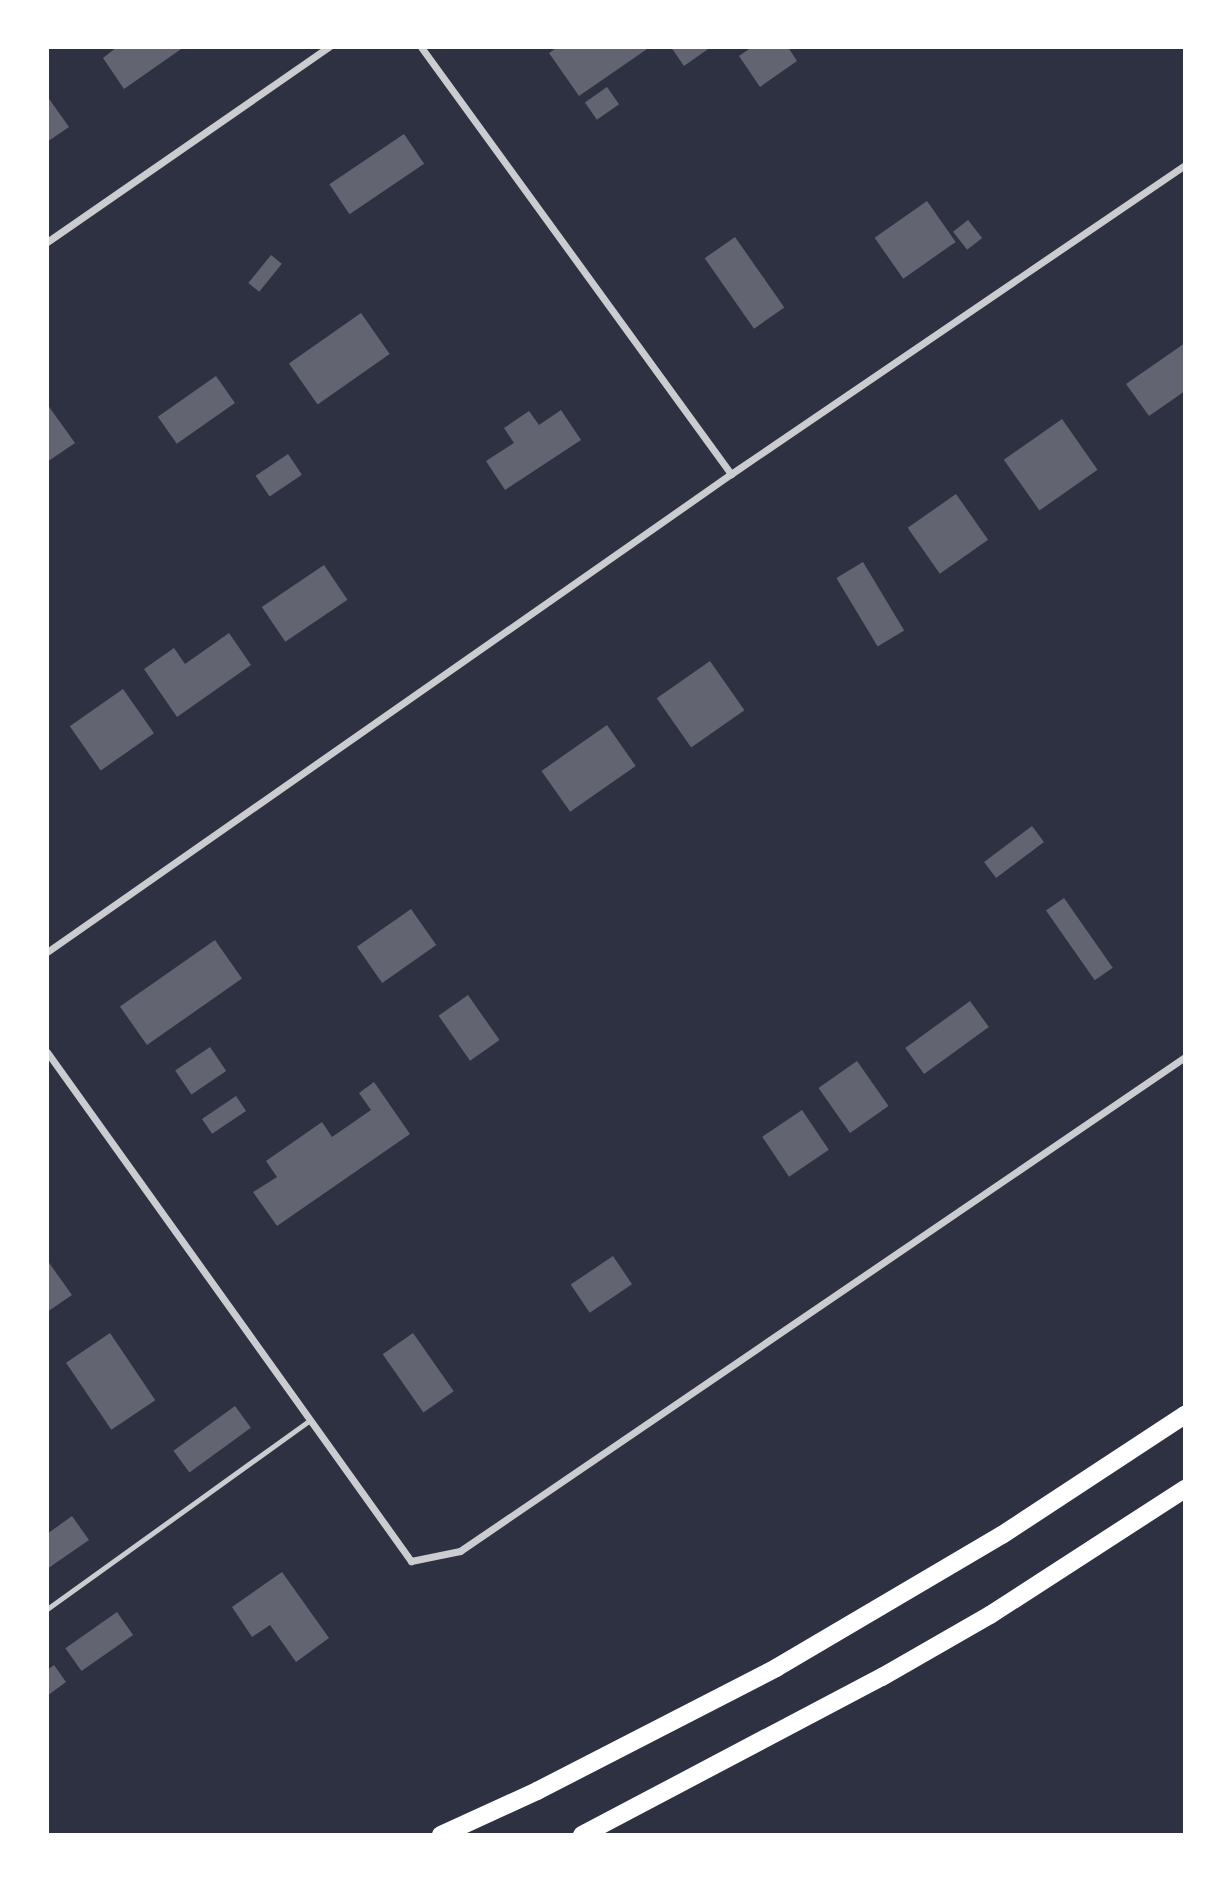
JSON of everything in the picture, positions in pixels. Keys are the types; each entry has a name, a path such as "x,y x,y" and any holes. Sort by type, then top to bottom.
{"main road":[{"path":"441,1835 537,1791 776,1668 1002,1535 1185,1415"},
{"path":"582,1835 883,1677 990,1615 1185,1489"}],"street":[{"path":"47,242 329,47"},
{"path":"421,47 731,474"},
{"path":"47,952 731,474 1185,165"},
{"path":"47,1052 411,1560 460,1551 1185,1057"}],"lane":[{"path":"47,1609 310,1420"}],"building":[{"path":"117,47 184,47 124,89 103,58"},
{"path":"558,47 650,47 579,96 549,53"},
{"path":"671,47 711,47 684,66"},
{"path":"752,47 788,47 797,61 760,87 739,56"},
{"path":"607,87 619,104 597,120 585,102"},
{"path":"47,96 69,127 47,142"},
{"path":"404,134 424,164 350,214 329,184"},
{"path":"927,201 956,242 903,279 875,238"},
{"path":"968,220 982,238 967,250 953,232"},
{"path":"735,237 784,307 754,329 705,258"},
{"path":"271,255 282,264 259,292 248,283"},
{"path":"361,313 390,354 318,404 289,363"},
{"path":"1185,343 1185,391 1149,416 1126,384"},
{"path":"216,376 235,403 177,444 158,417"},
{"path":"47,404 75,443 47,462"},
{"path":"561,410 581,440 505,490 486,461 514,443 504,428 529,411 539,425"},
{"path":"1062,419 1098,470 1039,511 1004,460"},
{"path":"288,454 302,475 270,497 256,476"},
{"path":"956,494 988,540 940,574 908,528"},
{"path":"863,562 904,631 878,647 836,578"},
{"path":"324,565 347,600 285,642 262,607"},
{"path":"229,633 251,665 177,717 144,669 174,648 185,664"},
{"path":"710,661 744,710 691,747 657,698"},
{"path":"123,689 154,733 101,771 70,726"},
{"path":"607,725 636,766 570,812 541,771"},
{"path":"1032,826 1044,842 996,878 984,862"},
{"path":"1064,898 1113,968 1095,980 1046,911"},
{"path":"411,909 436,945 382,983 357,947"},
{"path":"215,940 242,979 147,1045 120,1007"},
{"path":"468,995 500,1040 470,1061 439,1016"},
{"path":"970,1001 989,1027 924,1074 905,1048"},
{"path":"210,1047 226,1071 191,1095 175,1070"},
{"path":"857,1061 889,1106 850,1133 818,1088"},
{"path":"374,1082 410,1134 277,1226 253,1192 277,1177 266,1161 322,1122 332,1137 371,1110 359,1093"},
{"path":"236,1096 246,1111 212,1134 202,1119"},
{"path":"802,1110 829,1150 789,1177 762,1137"},
{"path":"613,1256 632,1284 590,1313 571,1285"},
{"path":"47,1260 72,1295 47,1312"},
{"path":"110,1333 155,1400 111,1430 66,1363"},
{"path":"413,1333 454,1391 423,1412 383,1354"},
{"path":"235,1406 251,1428 189,1473 174,1451"},
{"path":"72,1516 89,1540 47,1569 47,1534"},
{"path":"282,1572 329,1638 296,1662 270,1625 252,1637 232,1607"},
{"path":"117,1612 133,1635 81,1671 65,1648"},
{"path":"54,1665 66,1682 47,1696 47,1670"}]}
